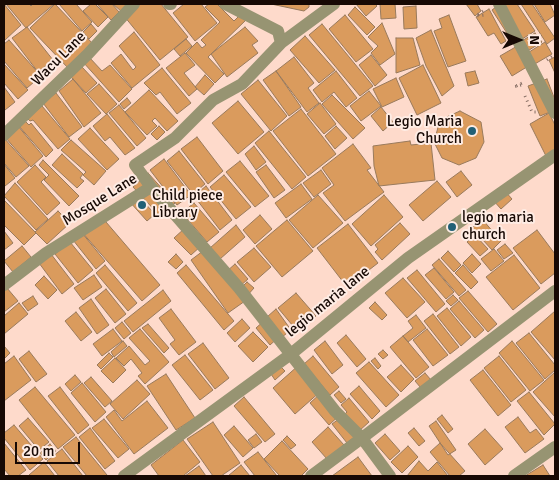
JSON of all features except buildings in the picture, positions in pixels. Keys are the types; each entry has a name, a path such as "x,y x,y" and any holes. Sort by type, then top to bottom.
{"street":[{"name":"Wacu Lane","path":"4,135 88,54 134,4"},
{"path":"225,4 278,31 281,43"},
{"name":"Mosque Lane","path":"4,285 46,253 151,187 135,165 175,138 213,100 242,84 281,43 334,4"},
{"path":"499,4 555,113"},
{"name":"legio maria lane","path":"124,476 291,354 408,258 555,155"},
{"path":"151,187 239,288 335,411 362,438 390,476"},
{"path":"311,476 555,290"},
{"path":"514,476 555,447"}],"place":[{"name":"Legio Maria Church","path":"472,131"},
{"name":"Child piece Library","path":"142,205"},
{"name":"legio maria church","path":"452,227"}]}
